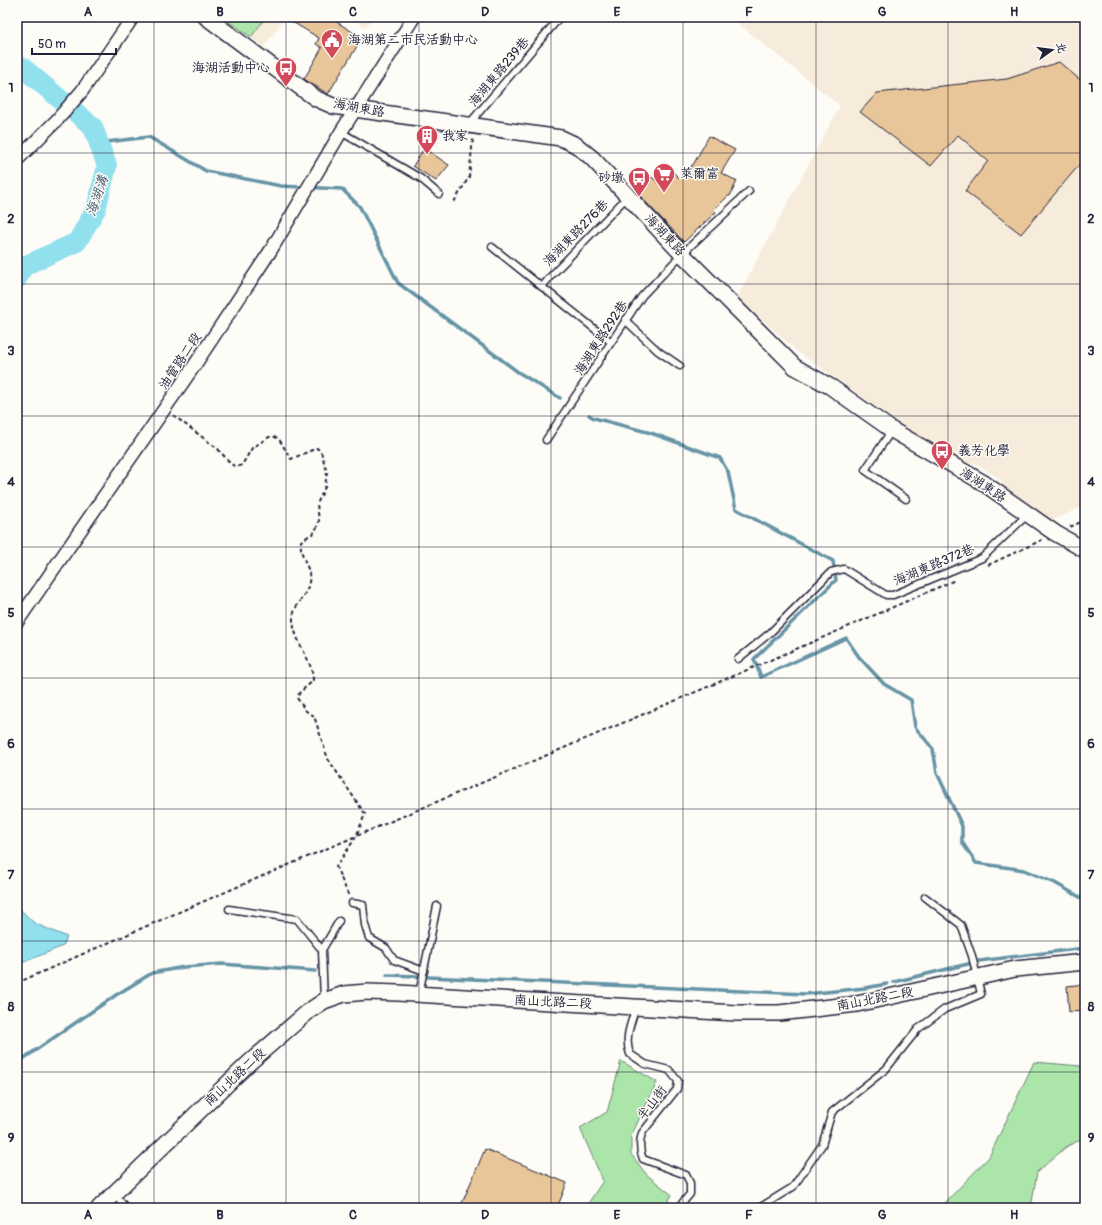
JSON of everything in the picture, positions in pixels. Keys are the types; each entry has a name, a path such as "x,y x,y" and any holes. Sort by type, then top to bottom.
{"street":[{"path":"17,160 57,120 82,91 133,17"},
{"name":"海湖東路","path":"206,17 317,98 332,106 471,124 561,138 576,145 592,158 682,254 795,367 831,387 892,430 982,482 1028,514 1085,550"},
{"name":"油管路二段","path":"17,622 165,408 271,250 340,132 414,17"},
{"name":"南山北路二段","path":"98,1208 250,1062 324,1001 344,994 367,992 420,994 736,1013 787,1012 884,999 1015,969 1085,962"}],"lane":[{"name":"海湖東路239巷","path":"471,124 560,17"},
{"path":"340,132 420,178 439,194"},
{"name":"海湖東路292巷","path":"546,440 642,296 682,254 749,192"},
{"name":"海湖東路276巷","path":"542,287 628,196"},
{"path":"492,247 612,342"},
{"path":"625,320 658,351 680,366"},
{"path":"892,430 865,470 906,499"},
{"name":"海湖東路372巷","path":"738,659 770,633 831,572 844,569 886,595 893,595 982,558 1028,514"},
{"path":"758,1208 793,1187 822,1145 832,1112 886,1069 918,1029 946,1009 981,994 972,956 961,925 925,897"},
{"path":"352,902 363,905 365,925 369,938 386,948 394,960 424,971"},
{"path":"420,994 436,906"},
{"path":"228,909 297,919 322,950"},
{"path":"324,1001 322,950 339,921"},
{"name":"半山街","path":"636,1007 628,1035 627,1047 630,1054 645,1064 669,1070 678,1081 677,1089 642,1133 639,1141 639,1151 643,1159 686,1175 690,1184 690,1194 678,1208"},
{"path":"114,1194 126,1208"}],"path":[{"path":"454,202 469,177 471,124"},
{"path":"165,408 218,449 224,458 236,467 242,465 252,448 269,437 279,439 291,459 317,448 321,452 326,472 326,487 317,504 319,521 315,532 301,541 300,552 308,567 310,582 305,594 296,606 293,620 297,641 310,661 313,672 313,682 300,692 297,698 306,710 314,716 328,759 365,814 356,837 336,867 352,902"},
{"path":"17,983 268,873 755,667 899,604"}],"shaded area":[{"path":"222,17 286,17 264,47"},
{"path":"347,17 373,17 366,27"},
{"path":"730,17 1085,17 1085,506 1045,523 1005,494 1002,480 974,463 958,464 798,352 737,297 840,106"}],"green space":[{"path":"222,17 266,17 251,37"},
{"path":"621,1061 657,1082 631,1136 631,1154 646,1174 672,1195 664,1208 585,1208 603,1181 580,1128 607,1112"},
{"path":"1034,1062 1081,1066 1085,1088 1085,1137 1066,1147 1037,1172 1031,1208 940,1208 989,1157"}],"water":[{"path":"17,906 34,923 67,937 63,946 17,965"}],"building":[{"name":"海湖第二市民活動中心","path":"284,17 329,17 362,38 328,94 304,79 322,48 316,44 319,38"},
{"path":"1059,62 1085,84 1085,158 1021,234 965,191 988,161 958,135 931,166 860,112 877,93 1007,79"},
{"path":"709,136 735,150 721,173 737,181 730,196 728,196 714,210 716,212 684,242 637,193 652,177 659,184 671,170 680,179 694,163"},
{"name":"我家","path":"424,148 449,165 436,181 413,166"},
{"path":"1085,984 1085,1011 1069,1012 1067,986"},
{"path":"485,1149 567,1183 557,1208 460,1208"}],"waterway":[{"name":"海湖溝","path":"17,66 22,67 93,127 107,166 96,209 77,242 24,266 17,279"},
{"path":"98,143 149,137 206,171 281,186 342,189 360,207 398,283 518,372 560,398"},
{"path":"589,415 594,418 651,433 720,458 728,472 736,509 833,561 836,580 754,659 761,677 846,638 859,657 884,684 911,700 915,727 933,749 937,773 962,826 962,842 976,863 1024,870 1055,883 1085,900"},
{"path":"979,961 1085,948"},
{"path":"894,982 972,963"},
{"path":"17,1063 116,995 152,973 184,967 222,964 315,971"},
{"path":"387,975 418,976"},
{"path":"428,977 806,994 865,988 887,984"}],"place":[{"name":"海湖第二市民活動中心","path":"332,60"},
{"name":"海湖活動中心","path":"286,88"},
{"name":"我家","path":"427,156"},
{"name":"萊爾富","path":"664,194"},
{"name":"砂墩","path":"639,198"},
{"name":"義芳化學","path":"942,470"}]}
